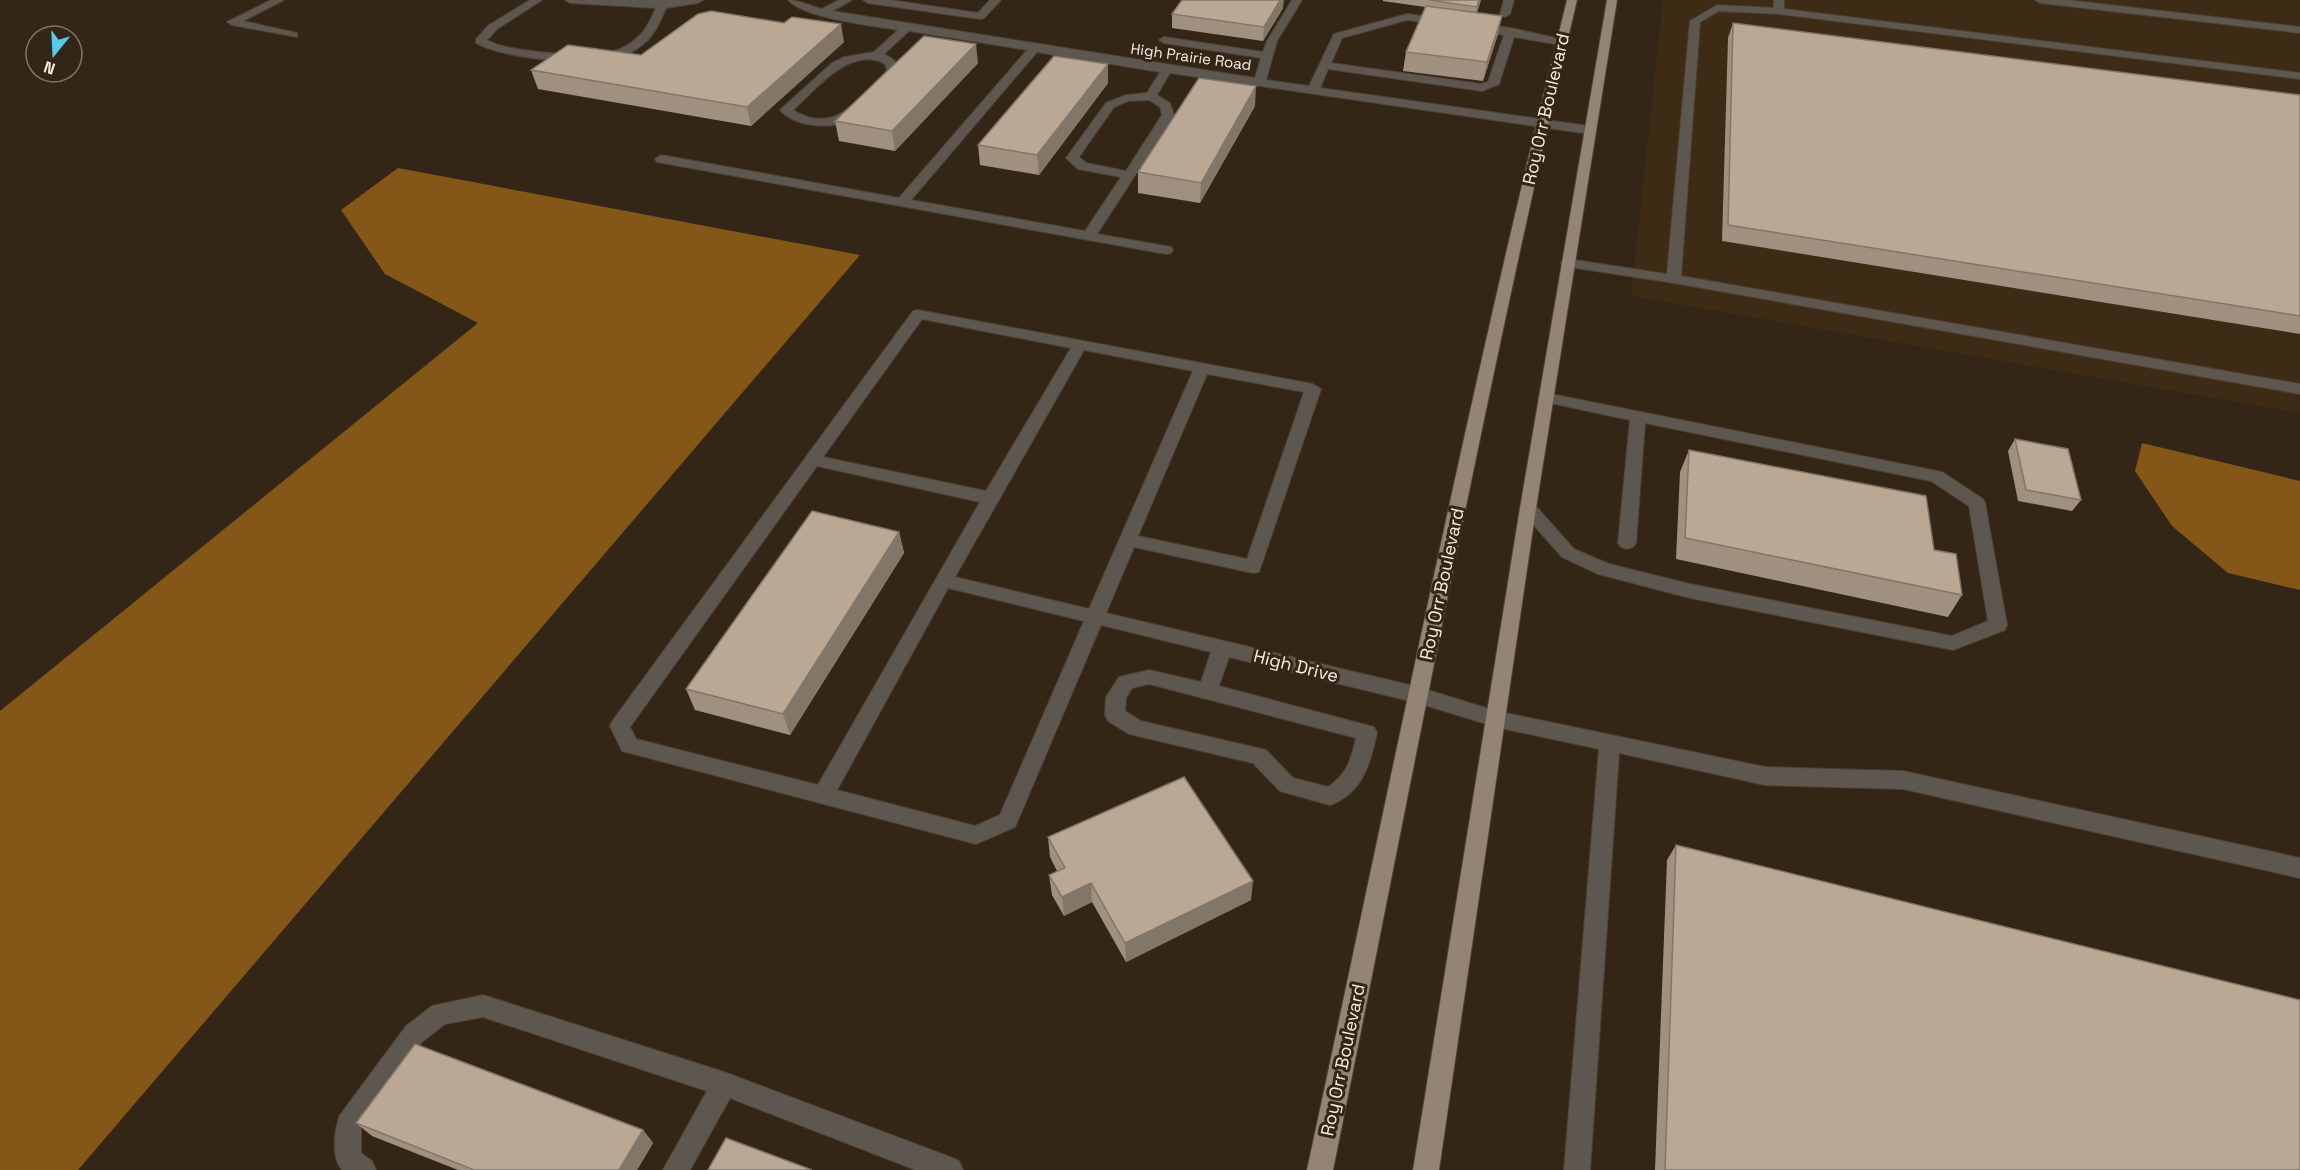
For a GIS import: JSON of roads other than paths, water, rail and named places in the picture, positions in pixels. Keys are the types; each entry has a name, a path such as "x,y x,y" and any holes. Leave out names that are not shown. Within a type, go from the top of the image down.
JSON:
{"main road":[{"name":"Roy Orr Boulevard","path":"1320,1170 1418,695 1542,123 1572,0"},
{"path":"1426,1170 1528,508 1612,0"}],"street":[{"path":"279,0 232,22 293,35"},
{"path":"537,0 493,27 480,41 492,48 512,51 595,56 614,54 636,44 657,25 664,2"},
{"path":"570,0 664,2 698,0"},
{"name":"High Prairie Road","path":"793,0 803,7 823,12 906,28 1259,83 1589,130"},
{"path":"823,12 847,0"},
{"path":"868,0 980,16 996,0"},
{"path":"1259,83 1272,41 1297,0"},
{"path":"1505,14 1509,0"},
{"path":"2040,0 2300,30"},
{"path":"1674,279 1695,21 1717,8 1779,6 2300,76"},
{"path":"1313,90 1338,36 1407,17 1511,31 1561,42"},
{"path":"877,56 890,62 893,72 844,118 827,122 793,116 786,110 836,65 848,59 877,56 906,28"},
{"path":"1324,65 1482,87 1493,84 1511,31"},
{"path":"1164,40 1268,56"},
{"path":"902,202 1035,48"},
{"path":"1151,96 1167,69"},
{"path":"1089,236 1129,175 1168,115 1166,105 1151,96 1126,98 1110,105 1072,158 1082,166 1129,175"},
{"path":"661,159 1166,250"},
{"path":"1568,263 1674,279 2300,389"},
{"path":"1128,540 1253,567 1313,389 918,314 620,726 629,745 976,835 1008,821 1201,369"},
{"path":"823,795 946,581 990,498 1080,345"},
{"path":"1528,508 1568,553 1604,569 1690,591 1953,643 1998,625 1977,503 1936,476 1546,398"},
{"path":"1627,543 1638,415"},
{"path":"813,460 990,498"},
{"name":"High Drive","path":"946,581 1418,695 1496,719 1765,777 1903,780 2300,868"},
{"path":"1208,692 1222,648"},
{"path":"1149,677 1208,692 1368,733 1359,770 1349,785 1330,796 1287,785 1258,756 1136,728 1114,716 1116,697 1126,682 1149,677"},
{"path":"1578,1170 1610,743"},
{"path":"363,1170 348,1159 349,1124 414,1034 440,1014 483,1006 723,1084 950,1170"},
{"path":"676,1170 723,1084"}]}
